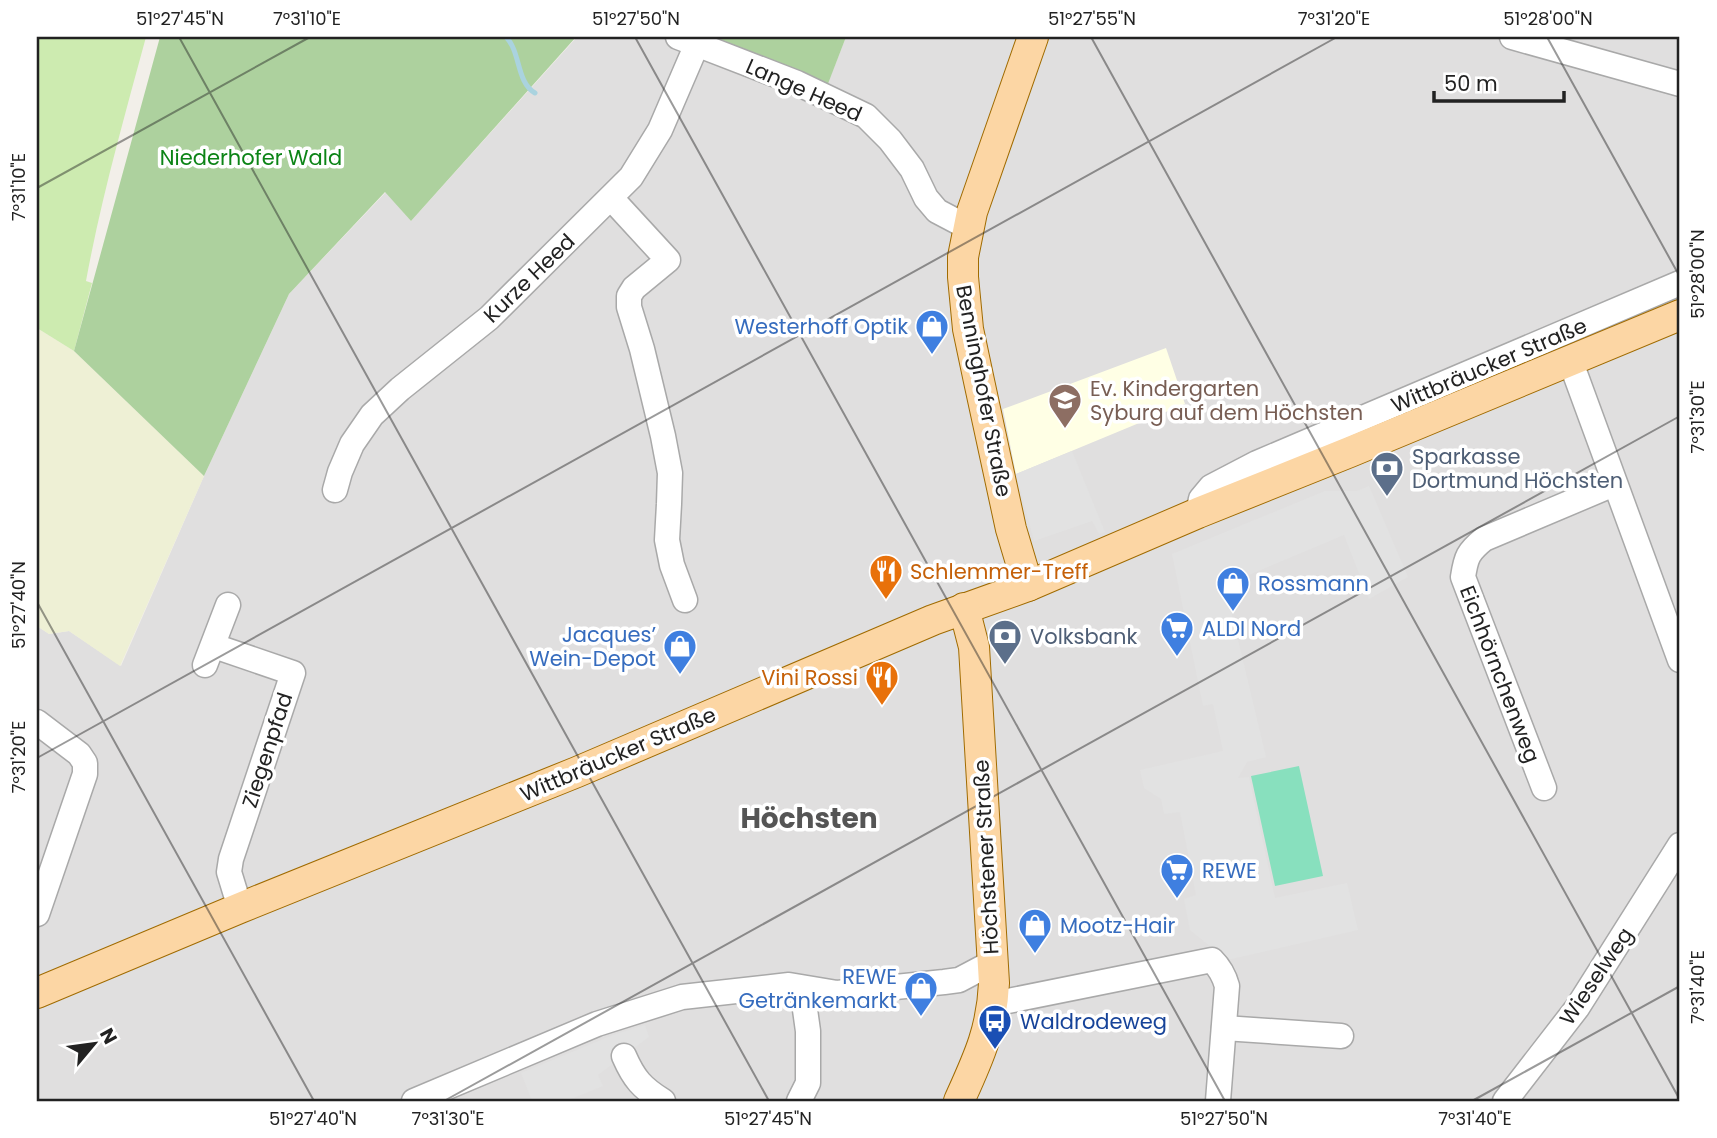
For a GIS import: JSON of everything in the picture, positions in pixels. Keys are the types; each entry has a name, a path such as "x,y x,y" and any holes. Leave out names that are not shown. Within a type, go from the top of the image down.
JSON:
{"main road":[{"name":"Benninghofer Straße","path":"1028,586 1011,529 968,329 963,257 968,225 979,190 1033,37"},
{"name":"Wittbräucker Straße","path":"37,993 576,772 933,620 1028,586 1198,513 1680,315"},
{"name":"Höchstener Straße","path":"958,1101 987,1034 993,1004 993,962 974,647 964,608"}],"street":[{"path":"1512,37 1680,84"},
{"name":"Lange Heed","path":"687,40 797,83 866,116 890,140 912,169 926,198 937,211 968,225"},
{"name":"Kurze Heed","path":"335,490 352,444 372,415 400,389 489,318 631,177 660,130 687,40"},
{"path":"611,198 668,260 634,288 629,296 629,307 663,436 670,473 667,540 672,565 685,600"},
{"name":"Wittbräucker Straße","path":"1198,513 1201,499 1212,487 1257,463 1680,283"},
{"path":"1570,360 1680,660"},
{"name":"Eichhörnchenweg","path":"1544,788 1464,577 1466,558 1484,539 1615,484"},
{"name":"Ziegenpfad","path":"228,605 209,655 293,673 229,867 240,908"},
{"path":"37,722 79,754 85,763 85,774 37,914"},
{"name":"Wieselweg","path":"1505,1101 1577,1007 1680,845"},
{"path":"993,1004 1212,960 1220,968 1227,986 1218,1101"},
{"path":"414,1101 597,1024 682,997 789,985 837,993 952,981 993,962"},
{"path":"799,1101 808,1083 808,1031 802,988"},
{"path":"1224,1028 1341,1036"},
{"path":"624,1056 636,1080 646,1091 663,1101"}],"shaded area":[{"path":"577,37 703,37 826,88 846,37 1680,37 1680,1101 967,1101 971,1036 942,1101 37,1101 37,626 49,634 69,631 121,666 204,476 289,294 386,192 411,221"},
{"path":"37,328 74,351 204,476 120,666 69,631 49,634 37,626"},
{"name":"Ev. Kindergarten Syburg auf dem Höchsten","path":"1166,348 1185,404 1016,474 1003,409"},
{"path":"1072,451 1105,532 1099,534 1092,521 1034,541 1016,474"},
{"path":"1369,486 1408,577 1369,599 1344,535 1225,585 1266,757 1247,762 1238,778 1249,777 1275,898 1347,883 1358,930 1227,960 1190,930 1184,899 1196,895 1180,812 1164,814 1161,799 1144,788 1140,770 1223,751 1213,704 1203,706 1172,554 1325,491 1357,491"},
{"path":"645,1025 649,1037 598,1075 603,1086 566,1101 532,1101 521,1073 613,1035"}],"green space":[{"path":"37,37 146,37 99,220 86,281 92,283 74,351 37,328"},
{"name":"Niederhofer Wald","path":"160,37 576,37 411,221 385,192 289,294 204,476 74,351"},
{"path":"703,37 846,37 826,89"},
{"path":"1299,766 1323,876 1275,886 1251,776"}],"waterway":[{"name":"Lange Heed","path":"506,37 511,43 525,82 535,93"}],"place":[{"name":"Westerhoff Optik","path":"932,356"},
{"name":"Ev. Kindergarten Syburg auf dem Höchsten","path":"1065,430"},
{"name":"Sparkasse Dortmund Höchsten","path":"1387,498"},
{"name":"Schlemmer-Treff","path":"886,601"},
{"name":"Rossmann","path":"1233,613"},
{"name":"ALDI Nord","path":"1177,658"},
{"name":"Volksbank","path":"1005,666"},
{"name":"Jacques’ Wein-Depot","path":"680,676"},
{"name":"Vini Rossi","path":"882,707"},
{"name":"REWE","path":"1177,900"},
{"name":"Mootz-Hair","path":"1035,955"},
{"name":"REWE Getränkemarkt","path":"921,1018"},
{"name":"Waldrodeweg","path":"995,1051"}],"district":[{"name":"Höchsten","path":"809,818"}]}
